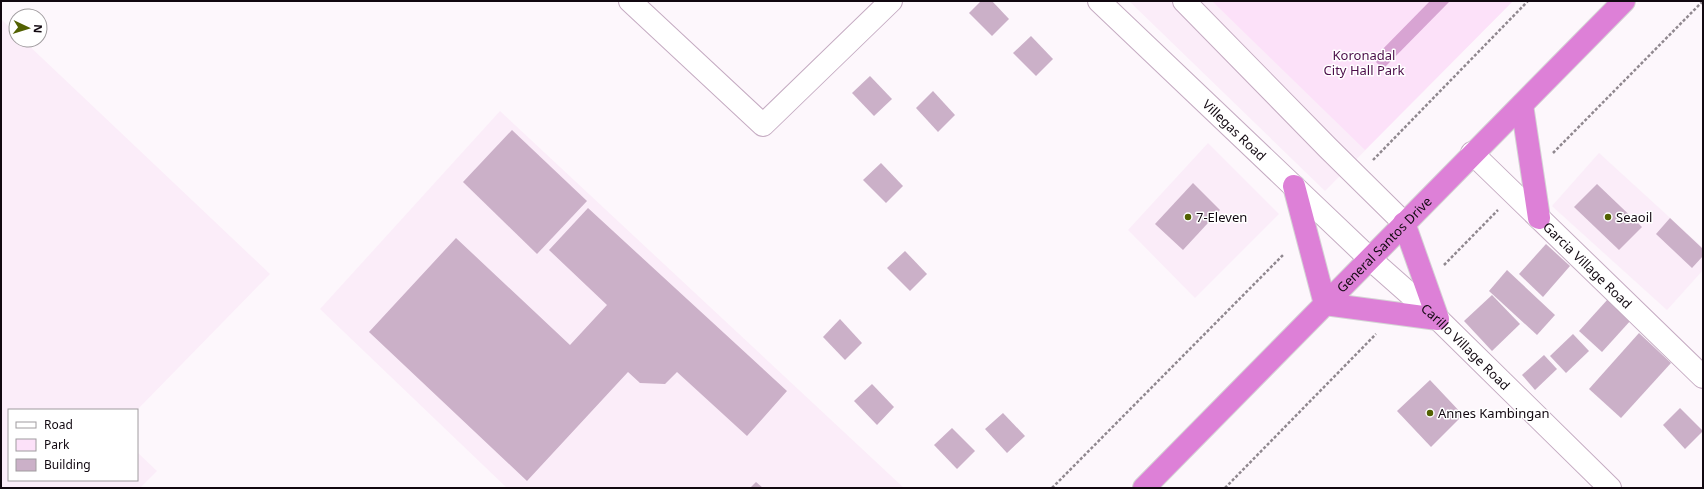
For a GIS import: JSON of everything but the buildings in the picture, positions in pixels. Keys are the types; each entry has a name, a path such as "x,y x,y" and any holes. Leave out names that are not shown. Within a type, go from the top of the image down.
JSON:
{"highway":[{"name":"General Santos Drive","path":"1144,488 1472,153 1522,105 1624,1"},
{"path":"1522,105 1539,218"},
{"path":"1294,186 1325,304 1438,319 1404,223"}],"street":[{"path":"630,1 763,125 891,1"},
{"name":"Villegas Road","path":"1099,1 1370,258"},
{"path":"1184,1 1322,142 1404,223"},
{"name":"Garcia Village Road","path":"1472,153 1703,377"},
{"name":"Carillo Village Road","path":"1370,258 1438,319 1610,488"}],"path":[{"path":"1372,161 1528,1"},
{"path":"1532,175 1703,1"},
{"path":"1441,268 1514,194"},
{"path":"1052,488 1284,254"},
{"path":"1225,488 1378,332"}],"shaded area":[{"name":"Koronadal City Hall Park","path":"1129,1 1513,1 1325,191"},
{"path":"1430,1 1450,1 1383,69 1373,59"},
{"path":"1,19 8,26 8,48 31,48 270,274 138,409 8,409 8,481 138,481 138,453 157,471 140,488 1,488"},
{"path":"500,111 904,488 507,488 320,309"},
{"path":"1208,143 1279,214 1195,298 1128,230"},
{"path":"1599,153 1703,248 1703,270 1667,310 1552,206"}],"green space":[{"name":"Koronadal City Hall Park","path":"1212,1 1513,1 1365,150"}],"place":[{"name":"7-Eleven","path":"1188,217"},
{"name":"Seaoil","path":"1608,217"},
{"name":"Annes Kambingan","path":"1430,413"}]}
